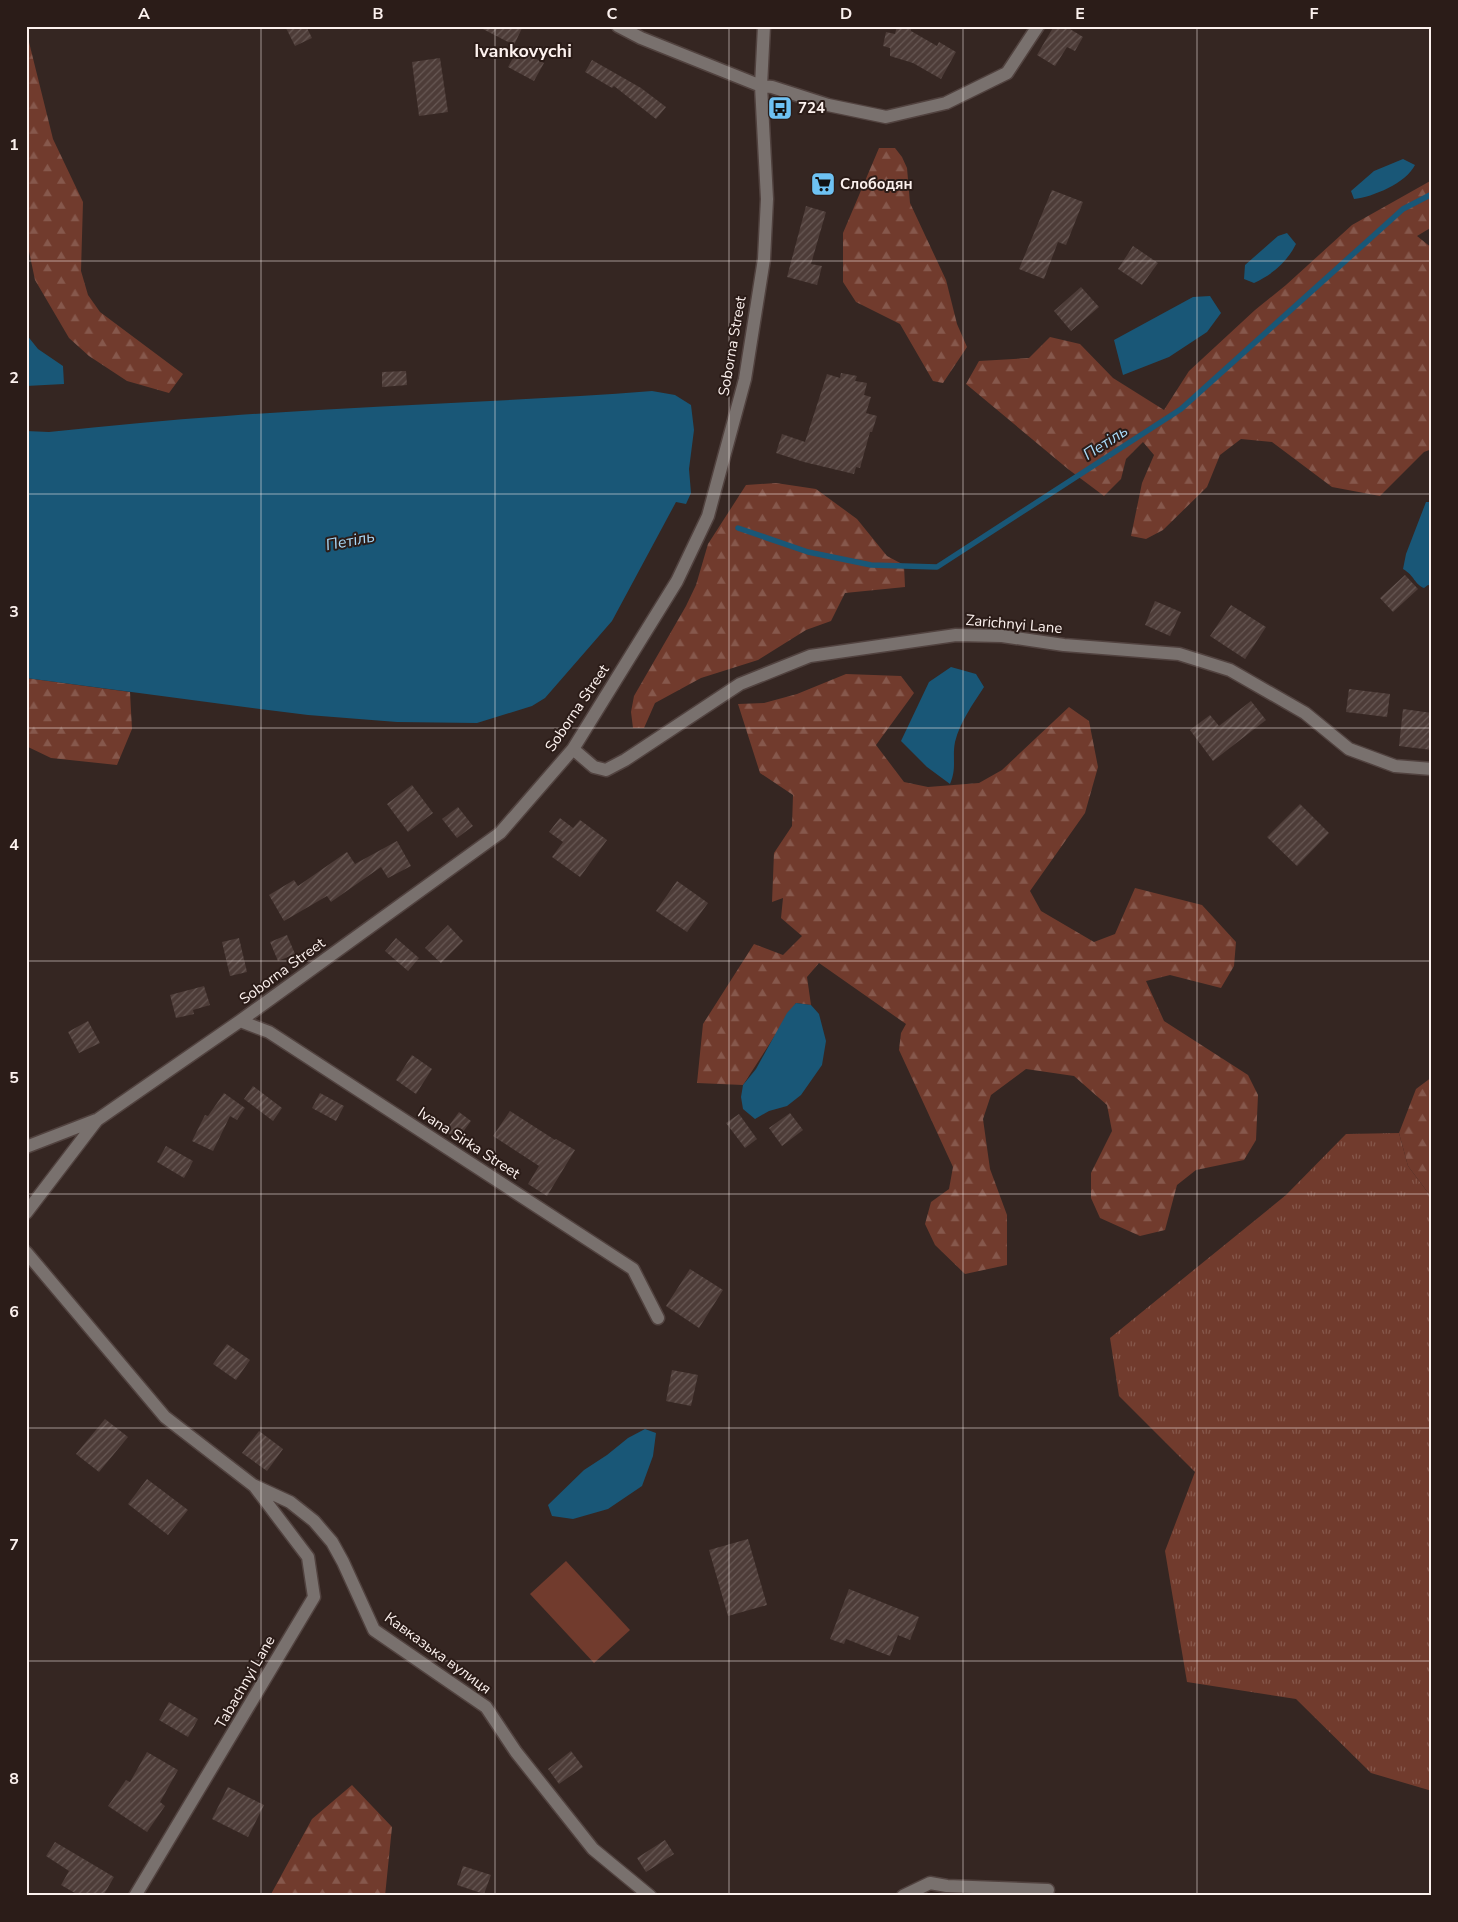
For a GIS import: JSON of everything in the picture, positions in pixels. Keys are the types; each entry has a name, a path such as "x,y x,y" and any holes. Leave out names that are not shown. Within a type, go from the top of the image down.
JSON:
{"street":[{"path":"618,26 642,38 761,86 772,87 828,105 886,116 946,103 1007,73 1038,26"},
{"name":"Soborna Street","path":"26,1214 97,1120 240,1021 500,833 573,749 677,581 708,516 745,379 764,259 766,199 761,86 764,26"},
{"name":"Zarichnyi Lane","path":"573,749 594,767 606,770 625,760 740,684 810,656 956,635 1002,636 1064,645 1179,654 1230,670 1305,713 1349,749 1395,766 1432,769"},
{"name":"Ivana Sirka Street","path":"240,1021 269,1032 633,1269 658,1318"},
{"path":"26,1148 97,1120"},
{"path":"26,1252 165,1417 253,1485"},
{"name":"Tabachnyi Lane","path":"135,1896 314,1597 308,1557 253,1485"},
{"name":"Кавказька вулиця","path":"253,1485 290,1502 314,1521 332,1542 374,1630 486,1707 516,1752 593,1849 650,1896"},
{"path":"903,1896 930,1883 947,1886 1048,1890"}],"green space":[{"path":"26,30 53,139 83,202 81,271 88,295 100,312 183,374 169,393 127,381 89,356 69,338 35,280 26,237"},
{"path":"879,148 895,148 907,168 910,203 946,280 957,324 967,347 943,383 933,381 900,324 856,302 843,282 843,233"},
{"path":"1432,180 1432,227 1417,236 1432,248 1432,449 1424,452 1380,496 1332,487 1272,442 1241,439 1220,455 1207,487 1163,530 1146,539 1131,536 1142,483 1154,455 1143,442 1126,459 1121,479 1104,496 1068,469 966,384 979,361 1029,358 1050,337 1080,344 1113,378 1164,410 1189,371 1352,225"},
{"path":"776,483 816,489 857,519 887,556 904,565 905,587 845,593 831,621 806,630 758,660 701,678 655,703 644,728 633,728 631,712 634,696 686,606 696,585 708,544 746,485"},
{"path":"846,674 901,676 914,693 876,745 904,782 928,787 979,783 1002,770 1069,707 1089,721 1098,767 1085,813 1030,891 1041,911 1094,942 1115,934 1135,888 1202,905 1236,942 1234,966 1221,988 1170,975 1146,981 1164,1021 1248,1075 1258,1095 1256,1140 1244,1160 1196,1170 1177,1185 1165,1230 1140,1236 1100,1218 1091,1198 1091,1173 1112,1131 1107,1105 1074,1076 1026,1069 991,1095 983,1119 990,1169 1007,1215 1007,1265 965,1274 935,1245 925,1224 931,1202 949,1189 953,1167 899,1050 901,1033 906,1024 819,963 807,977 811,1005 796,1003 743,1085 697,1083 703,1024 754,944 783,955 802,936 781,918 783,898 772,902 774,853 792,826 793,795 760,773 738,704 764,703 797,694"},
{"path":"26,678 130,692 132,729 117,765 51,758 26,746"},
{"path":"1432,1077 1432,1198 1408,1166 1399,1133 1416,1089"},
{"path":"1399,1133 1408,1166 1432,1198 1432,1791 1371,1773 1296,1699 1187,1682 1165,1551 1195,1472 1119,1396 1110,1338 1286,1195 1346,1134"},
{"path":"566,1561 630,1630 594,1663 530,1594"},
{"path":"352,1785 392,1827 385,1896 270,1896 312,1819"}],"water":[{"path":"1403,159 1415,165 1404,178 1379,192 1354,199 1351,191 1374,171"},
{"path":"1287,233 1296,244 1284,262 1267,276 1254,283 1244,279 1245,265 1278,236"},
{"path":"1210,296 1221,313 1207,332 1169,357 1123,375 1114,340 1193,297"},
{"path":"26,334 38,349 63,366 64,384 26,386"},
{"path":"652,391 675,395 691,405 694,430 689,469 691,493 686,504 676,502 612,621 545,698 532,706 477,723 397,722 308,715 26,678 26,431 49,432 279,412"},
{"path":"1426,502 1432,502 1432,586 1428,585 1424,588 1403,569 1406,554"},
{"path":"951,667 976,674 984,687 967,713 957,735 950,784 927,767 901,741 929,682"},
{"path":"796,1003 811,1005 819,1014 826,1041 822,1065 801,1095 787,1106 769,1111 755,1119 743,1109 741,1097 743,1085 756,1069 787,1013"},
{"path":"645,1429 656,1433 653,1456 642,1486 608,1509 573,1519 552,1516 548,1505 584,1470 628,1438"}],"building":[{"path":"285,26 306,26 312,38 295,46"},
{"path":"477,26 523,26 514,45"},
{"path":"897,26 911,28 911,31 937,46 939,42 956,52 941,79 913,63 890,56 890,48 883,46 886,32 895,34"},
{"path":"1054,26 1065,26 1083,37 1075,51 1067,47 1055,66 1037,55"},
{"path":"518,49 544,63 534,81 508,67"},
{"path":"440,58 448,112 419,116 412,62"},
{"path":"592,60 641,88 666,107 656,119 614,86 612,88 585,72"},
{"path":"1052,190 1083,202 1066,245 1058,242 1044,279 1019,269"},
{"path":"806,206 826,212 811,264 822,266 817,285 787,277"},
{"path":"1133,246 1158,263 1142,285 1118,269"},
{"path":"1081,287 1099,307 1071,331 1054,311"},
{"path":"406,371 407,385 382,387 382,372"},
{"path":"841,373 857,376 855,381 867,383 864,395 871,397 866,413 877,416 872,432 870,432 860,468 856,467 854,474 776,453 782,434 805,442 827,374 840,378"},
{"path":"1405,575 1418,589 1393,612 1380,598"},
{"path":"1155,601 1181,612 1170,636 1145,625"},
{"path":"1231,605 1266,627 1245,659 1210,636"},
{"path":"1349,689 1390,694 1387,717 1346,712"},
{"path":"1251,701 1266,720 1213,761 1190,730 1210,715 1219,726"},
{"path":"1403,709 1432,713 1432,750 1399,746"},
{"path":"412,785 433,813 408,832 387,804"},
{"path":"1300,804 1329,833 1297,866 1267,837"},
{"path":"458,807 473,826 457,838 442,819"},
{"path":"560,818 573,828 580,820 607,840 580,877 552,857 563,842 549,832"},
{"path":"397,841 411,866 388,878 381,867 331,902 327,896 284,921 269,895 294,880 298,886 347,852 355,864"},
{"path":"677,881 708,903 687,932 656,911"},
{"path":"448,925 463,941 441,963 425,948"},
{"path":"287,935 295,954 278,961 270,942"},
{"path":"239,938 247,972 230,976 222,942"},
{"path":"396,938 419,958 408,971 385,951"},
{"path":"204,986 210,1005 193,1010 194,1014 176,1018 170,995"},
{"path":"88,1021 100,1043 79,1053 68,1032"},
{"path":"412,1055 432,1069 416,1094 396,1080"},
{"path":"253,1086 282,1108 273,1121 244,1099"},
{"path":"224,1093 245,1108 237,1120 230,1116 213,1151 192,1141 205,1115 208,1116"},
{"path":"320,1093 344,1106 336,1121 312,1108"},
{"path":"510,1111 555,1140 575,1150 547,1196 528,1184 539,1166 493,1136"},
{"path":"459,1112 471,1121 457,1140 445,1131"},
{"path":"790,1113 803,1130 782,1146 769,1128"},
{"path":"739,1114 757,1139 745,1148 726,1123"},
{"path":"166,1146 193,1161 184,1178 157,1162"},
{"path":"690,1269 723,1290 699,1328 666,1306"},
{"path":"227,1344 250,1360 236,1380 213,1364"},
{"path":"672,1370 698,1375 691,1406 666,1401"},
{"path":"105,1419 128,1437 99,1472 76,1454"},
{"path":"259,1431 283,1449 267,1471 242,1453"},
{"path":"147,1479 188,1510 168,1535 128,1504"},
{"path":"748,1539 767,1605 728,1616 709,1550"},
{"path":"849,1589 919,1617 910,1640 898,1635 890,1656 846,1639 844,1644 830,1639"},
{"path":"169,1702 198,1719 188,1737 159,1720"},
{"path":"571,1751 583,1767 559,1784 548,1769"},
{"path":"147,1752 178,1770 160,1802 165,1806 147,1832 108,1806 126,1780 130,1782"},
{"path":"228,1787 264,1805 248,1837 212,1819"},
{"path":"665,1840 674,1854 646,1872 637,1858"},
{"path":"55,1842 114,1877 103,1896 80,1896 61,1885 69,1871 46,1856"},
{"path":"463,1866 491,1875 484,1894 457,1885"}],"waterway":[{"name":"Петіль","path":"738,528 808,552 871,565 937,567 1181,409 1403,209 1432,194"}],"place":[{"name":"724","path":"780,108"},
{"name":"Слободян","path":"823,184"}],"district":[{"name":"Ivankovychi","path":"523,51"}]}
